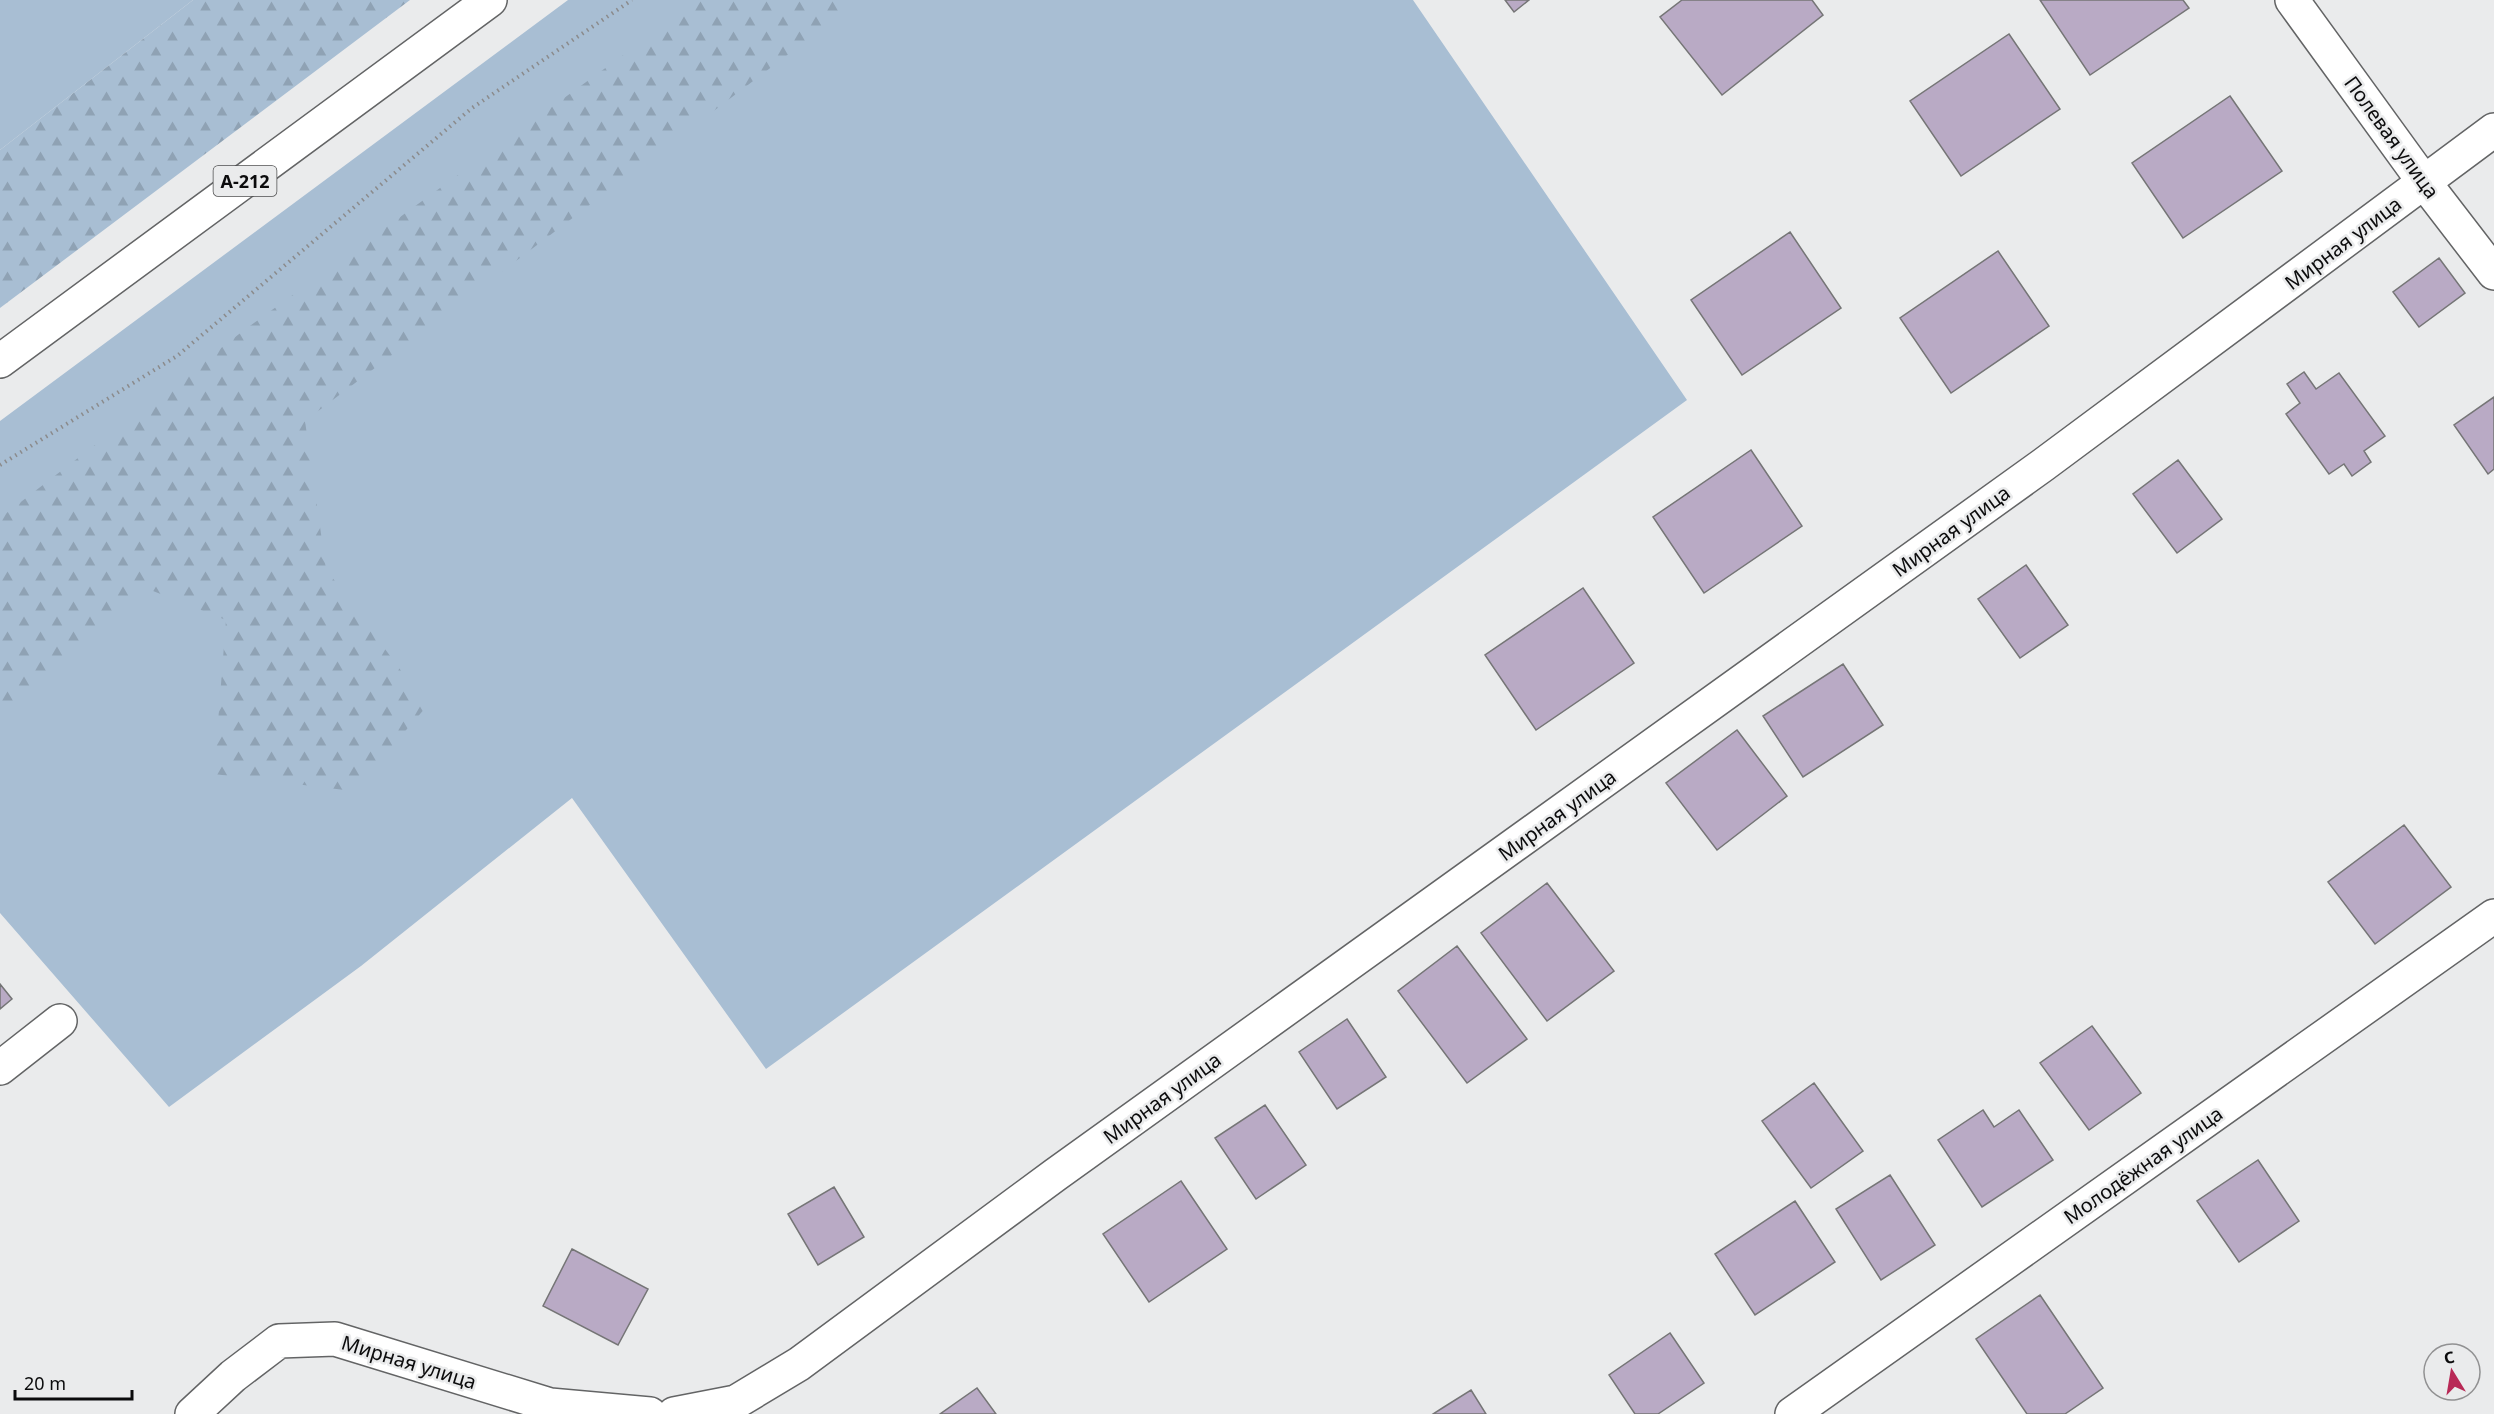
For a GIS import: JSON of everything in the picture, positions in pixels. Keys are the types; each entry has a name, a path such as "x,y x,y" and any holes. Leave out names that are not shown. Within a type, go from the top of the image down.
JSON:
{"main road":[{"name":"А-212","path":"0,361 490,0"},
{"name":"Полевая улица","path":"2292,0 2424,182 2494,273"},
{"name":"Мирная улица","path":"674,1414 736,1402 799,1364 1065,1168 2043,465 2494,130"},
{"name":"Молодёжная улица","path":"1792,1414 2494,916"},
{"path":"0,1068 60,1021"},
{"name":"Мирная улица","path":"192,1414 233,1376 279,1341 335,1339 550,1406 650,1414"}],"path":[{"path":"0,465 177,356 472,108 632,0"}],"green space":[{"path":"0,0 193,0 0,150"},
{"path":"193,0 410,0 0,308 0,150"},
{"path":"568,0 1413,0 1687,400 766,1069 572,798 361,966 169,1107 0,913 0,421"},
{"path":"699,0 860,0 305,421 326,569 427,706 353,791 214,774 226,620 148,589 0,716 0,518 243,331"}],"building":[{"path":"1505,0 1529,0 1514,12"},
{"path":"1682,0 1812,0 1823,15 1722,95 1660,17"},
{"path":"2040,0 2183,0 2189,8 2090,75"},
{"path":"2009,34 2060,109 1961,176 1910,101"},
{"path":"2230,96 2282,171 2183,238 2132,163"},
{"path":"1790,232 1841,308 1742,375 1691,300"},
{"path":"1998,251 2049,326 1951,393 1900,318"},
{"path":"2439,258 2465,293 2419,327 2393,292"},
{"path":"2304,372 2316,389 2339,373 2385,436 2364,451 2371,462 2352,476 2344,464 2329,474 2286,414 2300,403 2287,384"},
{"path":"2494,397 2494,469 2488,474 2454,425"},
{"path":"1751,450 1802,526 1704,593 1653,517"},
{"path":"2178,460 2222,519 2177,553 2133,494"},
{"path":"2026,565 2068,625 2020,658 1978,599"},
{"path":"1583,588 1634,663 1536,730 1485,655"},
{"path":"1843,664 1883,725 1803,777 1763,716"},
{"path":"1737,730 1787,796 1717,850 1666,783"},
{"path":"2404,825 2451,887 2375,944 2328,882"},
{"path":"1547,883 1614,971 1547,1021 1481,933"},
{"path":"1457,946 1527,1039 1467,1083 1398,991"},
{"path":"0,984 12,999 0,1009"},
{"path":"1347,1019 1386,1077 1337,1109 1299,1052"},
{"path":"2092,1026 2141,1093 2089,1130 2040,1063"},
{"path":"1814,1083 1863,1151 1811,1188 1762,1121"},
{"path":"1265,1105 1306,1165 1256,1199 1215,1138"},
{"path":"1983,1110 1994,1127 2019,1110 2053,1160 1982,1207 1938,1140"},
{"path":"2258,1160 2299,1221 2239,1262 2197,1201"},
{"path":"1890,1175 1935,1245 1881,1280 1836,1209"},
{"path":"1181,1181 1227,1249 1149,1302 1103,1234"},
{"path":"834,1187 864,1237 818,1265 788,1214"},
{"path":"1795,1201 1835,1262 1755,1315 1715,1254"},
{"path":"572,1249 648,1289 618,1345 543,1306"},
{"path":"2040,1295 2103,1388 2065,1414 2027,1414 1976,1339"},
{"path":"1670,1333 1704,1383 1658,1414 1635,1414 1609,1375"},
{"path":"977,1388 996,1414 940,1414"},
{"path":"1471,1390 1486,1414 1433,1414 1444,1407"}]}
